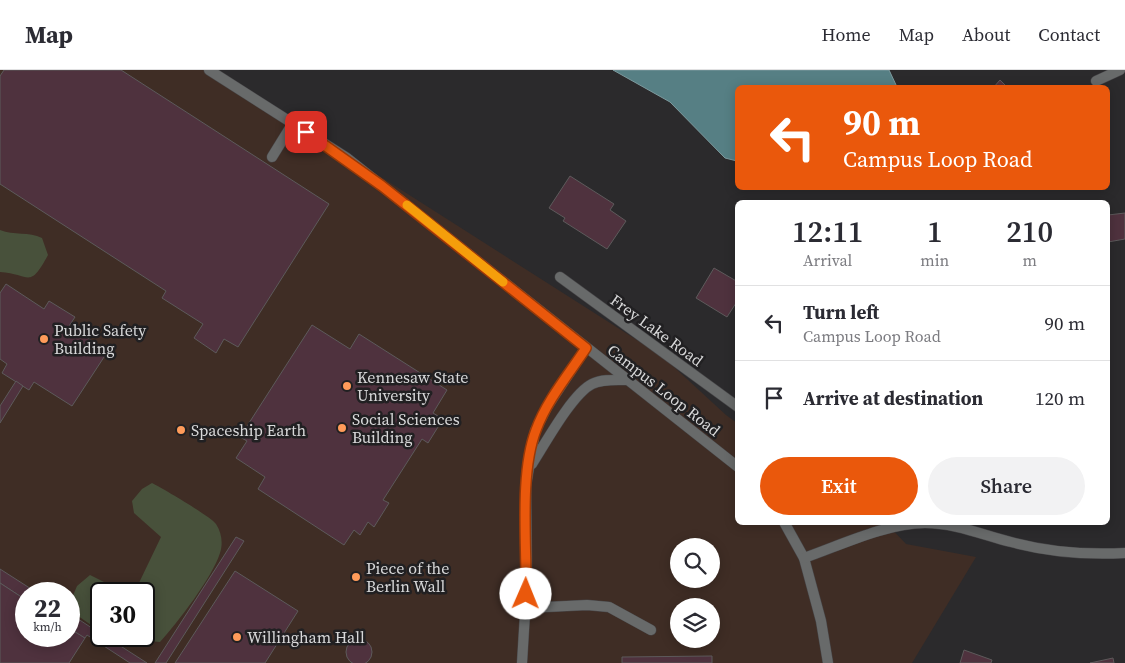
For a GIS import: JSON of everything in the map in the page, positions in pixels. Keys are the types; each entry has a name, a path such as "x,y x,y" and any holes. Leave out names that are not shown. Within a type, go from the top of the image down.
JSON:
{"street":[{"name":"Campus Loop Road","path":"209,70 354,164 735,465"},
{"path":"1096,81 1120,70"},
{"path":"272,157 293,123"},
{"name":"Frey Lake Road","path":"560,277 735,405"},
{"path":"522,663 526,608 526,486 535,431 547,407 586,348"},
{"path":"528,469 579,394 592,384 609,380 626,380"},
{"path":"786,525 804,558 821,621 828,663"},
{"path":"804,558 892,525"},
{"path":"946,525 1041,549 1100,554 1125,553"},
{"path":"526,608 587,605 610,607 651,630"}],"shaded area":[{"name":"Kennesaw State University","path":"0,70 213,70 662,356 735,422 735,525 888,525 906,544 976,557 912,663 0,663"}],"green space":[{"path":"0,230 42,238 48,255 37,273 33,276 24,277 0,272"},
{"path":"152,483 186,502 216,524 222,542 220,553 210,575 185,612 160,642 155,642 155,582 139,582 161,537 134,513 132,501 142,489"},
{"path":"90,575 104,582 90,582 90,624 80,617 80,583"}],"water":[{"path":"613,70 889,70 896,85 735,85 735,160 725,158 670,102"}],"building":[{"path":"4,70 121,70 329,204 238,347 224,339 216,353 194,338 203,324 162,298 166,291 0,184 0,76"},
{"path":"1000,80 1005,85 996,85"},
{"path":"570,176 614,204 610,210 626,221 607,249 563,221 565,218 549,208"},
{"path":"1125,213 1125,239 1110,242 1110,215"},
{"path":"714,268 735,280 735,305 727,317 696,298"},
{"name":"Public Safety Building","path":"6,284 44,309 49,301 75,317 69,326 108,351 72,406 34,382 29,390 2,373 7,364 0,359 0,293"},
{"name":"Social Sciences Building","path":"312,325 350,349 359,334 447,390 433,413 443,419 428,443 422,439 383,500 389,503 374,527 368,522 360,535 354,530 344,545 258,489 265,477 236,458 247,441 240,437"},
{"path":"16,381 23,386 0,423 0,406"},
{"path":"236,537 244,541 166,663 155,663"},
{"path":"0,569 20,582 15,582 15,593 0,583"},
{"name":"Willingham Hall","path":"235,571 298,611 265,663 175,663"},
{"path":"0,583 15,593 15,647 79,647 69,663 0,663"},
{"path":"80,620 90,627 90,637 87,635 85,638 80,635"},
{"path":"80,635 85,638 80,646"},
{"path":"354,640 364,640 371,647 371,657 364,664 354,664 347,657 347,647"},
{"path":"105,647 122,647 147,663 130,663"},
{"path":"964,650 992,660 991,663 960,663"},
{"path":"712,656 712,663 622,663 622,657"},
{"path":"1113,658 1114,663 1090,663"}],"slow traffic":[{"path":"407,205 503,282"}],"place":[{"name":"Public Safety Building","path":"44,339"},
{"name":"Kennesaw State University","path":"347,386"},
{"name":"Social Sciences Building","path":"342,428"},
{"name":"Spaceship Earth","path":"181,430"},
{"name":"Piece of the Berlin Wall","path":"356,577"},
{"name":"Willingham Hall","path":"237,637"}],"route":[{"path":"306,132 347,158 586,348 547,407 535,431 526,486 526,594"}]}
